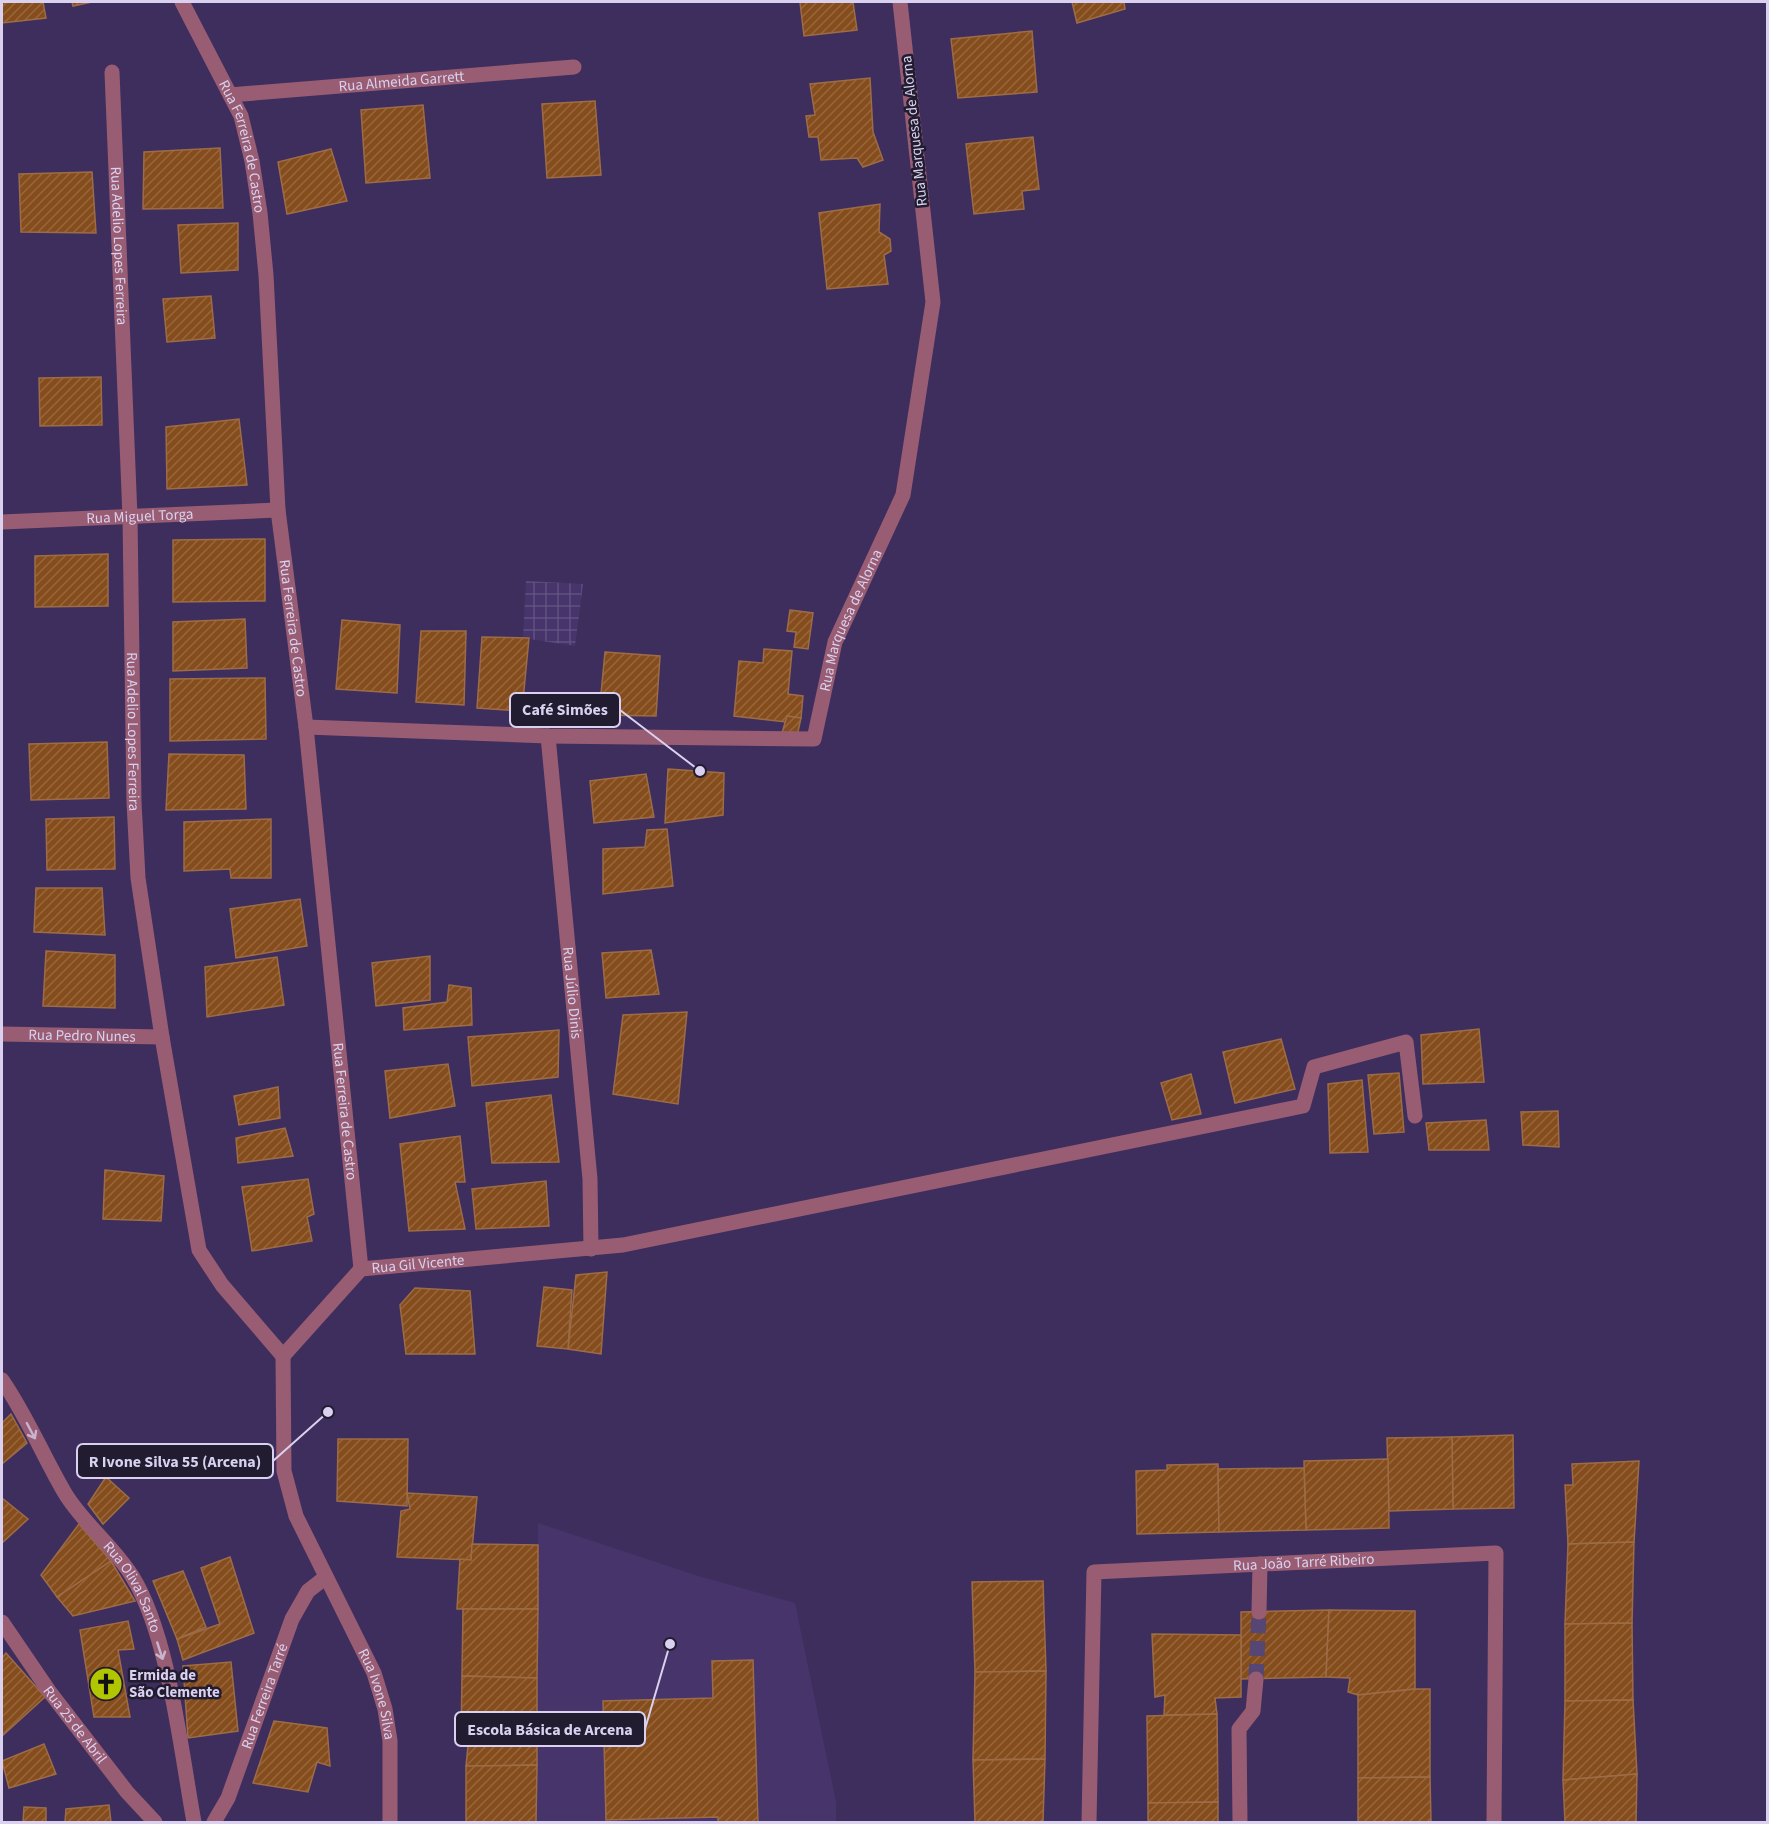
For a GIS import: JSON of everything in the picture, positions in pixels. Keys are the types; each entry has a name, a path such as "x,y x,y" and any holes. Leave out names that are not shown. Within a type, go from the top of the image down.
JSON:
{"street":[{"name":"Rua Ferreira de Castro","path":"182,2 241,116 252,161 260,213 266,274 278,510 306,727 362,1269"},
{"name":"Rua Marquesa de Alorna","path":"306,727 548,736 814,739 835,642 903,495 933,302 900,2"},
{"name":"Rua Almeida Garrett","path":"230,95 574,67"},
{"name":"Rua Adelio Lopes Ferreira","path":"112,72 130,517 137,858 162,1037 200,1250 222,1285 283,1356"},
{"name":"Rua Miguel Torga","path":"2,522 278,510"},
{"name":"Rua Júlio Dinis","path":"548,736 590,1179 591,1249"},
{"name":"Rua Pedro Nunes","path":"2,1034 162,1037"},
{"name":"Rua Gil Vicente","path":"283,1356 362,1269 623,1245 1303,1106 1314,1067 1406,1042 1415,1116"},
{"path":"283,1356 284,1471 296,1516 326,1577"},
{"name":"Rua Olival Santo","path":"2,1380 74,1507 117,1555 133,1578 145,1604 164,1660 194,1822"},
{"name":"Rua João Tarré Ribeiro","path":"1089,1822 1094,1572 1496,1553 1494,1822"},
{"path":"1259,1612 1260,1564"},
{"name":"Rua Ferreira Tarré","path":"214,1822 228,1798 292,1619 308,1591 326,1577"},
{"name":"Rua Ivone Silva","path":"326,1577 374,1673 385,1709 390,1741 390,1822"},
{"name":"Rua 25 de Abril","path":"2,1622 49,1691 127,1792 155,1822"},
{"path":"1240,1822 1239,1729 1253,1711 1256,1679"}],"shaded area":[{"path":"526,581 583,584 575,646 523,638"},
{"path":"538,1523 698,1576 795,1603 836,1802 836,1822 536,1822"}],"building":[{"path":"2,2 43,2 46,18 2,23"},
{"path":"72,2 92,2 73,6"},
{"path":"800,2 853,2 857,30 804,36"},
{"path":"1072,2 1124,2 1125,9 1077,23"},
{"path":"1032,31 1037,92 958,98 951,39"},
{"path":"870,78 873,132 883,160 863,167 857,158 821,160 818,137 809,137 806,116 815,115 810,84"},
{"path":"595,101 601,175 547,178 542,104"},
{"path":"423,105 430,178 366,183 361,110"},
{"path":"1033,137 1039,189 1022,191 1024,209 974,214 966,144"},
{"path":"220,148 223,208 143,209 144,152"},
{"path":"331,149 347,201 287,214 278,162"},
{"path":"92,172 96,233 21,232 19,174"},
{"path":"880,204 879,232 890,239 891,251 884,255 888,284 827,289 819,213"},
{"path":"238,223 238,270 181,273 178,225"},
{"path":"211,296 215,338 167,342 163,299"},
{"path":"101,377 102,425 40,426 39,378"},
{"path":"239,419 247,485 167,489 166,427"},
{"path":"265,539 265,601 173,602 173,540"},
{"path":"108,554 108,606 35,607 35,556"},
{"path":"790,610 813,613 808,649 794,647 796,632 787,631"},
{"path":"245,619 247,668 173,671 173,622"},
{"path":"342,620 400,625 397,693 336,689"},
{"path":"421,631 466,631 464,705 416,702"},
{"path":"482,637 529,638 522,711 477,708"},
{"path":"764,649 792,651 788,694 803,696 801,718 787,716 786,722 734,716 739,661 763,663"},
{"path":"605,652 660,656 656,716 599,715"},
{"path":"265,678 266,739 170,741 170,679"},
{"path":"787,716 801,718 797,736 782,733"},
{"path":"107,742 109,798 31,800 29,744"},
{"path":"169,754 244,755 246,809 166,810"},
{"path":"668,769 724,773 723,815 665,823"},
{"path":"646,774 654,817 594,823 590,781"},
{"path":"114,817 115,869 47,870 46,819"},
{"path":"271,819 271,878 231,878 230,869 184,871 184,822"},
{"path":"667,829 673,886 603,894 603,849 645,847 647,830"},
{"path":"36,888 102,888 105,935 34,932"},
{"path":"300,899 307,946 236,958 230,909"},
{"path":"651,950 659,994 606,998 602,953"},
{"path":"46,951 115,955 115,1008 43,1006"},
{"path":"430,956 430,1000 376,1006 372,963"},
{"path":"277,957 284,1005 207,1017 205,967"},
{"path":"449,985 471,988 472,1025 404,1030 403,1008 447,1002"},
{"path":"687,1012 678,1104 613,1094 623,1015"},
{"path":"1479,1029 1484,1082 1423,1084 1421,1035"},
{"path":"559,1030 558,1077 472,1086 468,1037"},
{"path":"1281,1039 1295,1089 1235,1103 1223,1052"},
{"path":"448,1064 455,1106 390,1118 385,1071"},
{"path":"1399,1073 1404,1132 1374,1134 1368,1075"},
{"path":"1191,1074 1201,1114 1172,1120 1161,1083"},
{"path":"1362,1080 1368,1152 1330,1153 1328,1084"},
{"path":"278,1087 280,1118 239,1125 234,1096"},
{"path":"551,1095 559,1162 492,1163 486,1103"},
{"path":"1558,1111 1559,1147 1523,1145 1521,1112"},
{"path":"1486,1120 1489,1150 1429,1150 1426,1123"},
{"path":"285,1128 293,1156 238,1163 236,1138"},
{"path":"460,1136 465,1182 455,1182 465,1229 409,1231 400,1144"},
{"path":"105,1170 164,1176 161,1221 103,1219"},
{"path":"308,1179 314,1214 307,1217 312,1241 252,1251 242,1187"},
{"path":"546,1181 549,1226 476,1229 472,1189"},
{"path":"607,1272 601,1354 568,1349 576,1275"},
{"path":"544,1287 572,1290 568,1349 537,1346"},
{"path":"415,1288 470,1291 475,1354 406,1354 400,1305"},
{"path":"11,1414 27,1443 2,1464 2,1423"},
{"path":"1513,1435 1514,1508 1453,1509 1452,1437"},
{"path":"1452,1437 1453,1509 1389,1511 1387,1438"},
{"path":"338,1439 408,1439 407,1506 337,1501"},
{"path":"1388,1459 1389,1528 1306,1530 1304,1461"},
{"path":"1639,1461 1634,1542 1568,1544 1565,1485 1573,1485 1572,1464"},
{"path":"1218,1464 1219,1532 1137,1534 1136,1471 1167,1470 1167,1465"},
{"path":"1304,1468 1306,1530 1219,1532 1218,1469"},
{"path":"106,1477 129,1498 103,1524 88,1504"},
{"path":"407,1493 477,1497 471,1560 397,1557 401,1511 410,1509"},
{"path":"2,1498 28,1519 2,1543"},
{"path":"79,1524 111,1561 57,1597 41,1575"},
{"path":"1634,1542 1632,1623 1565,1624 1568,1544"},
{"path":"472,1544 538,1545 538,1609 457,1609 460,1559 471,1560"},
{"path":"230,1557 254,1633 183,1660 177,1639 220,1624 201,1568"},
{"path":"111,1561 135,1601 73,1616 57,1597"},
{"path":"183,1571 206,1627 177,1639 153,1581"},
{"path":"1043,1581 1046,1671 975,1672 972,1582"},
{"path":"463,1609 538,1609 537,1678 462,1676"},
{"path":"1329,1610 1326,1677 1241,1679 1241,1612"},
{"path":"1329,1610 1415,1611 1415,1689 1358,1695 1348,1692 1350,1678 1326,1677"},
{"name":"Ermida de São Clemente","path":"128,1621 134,1649 118,1650 130,1717 94,1717 80,1630"},
{"path":"1632,1623 1633,1700 1565,1701 1565,1624"},
{"path":"1152,1634 1241,1635 1241,1697 1215,1698 1217,1714 1164,1715 1165,1695 1155,1697"},
{"path":"6,1653 45,1697 2,1736 2,1658"},
{"path":"753,1660 758,1822 718,1822 718,1817 606,1820 603,1701 713,1698 712,1661"},
{"path":"231,1662 238,1731 188,1738 183,1666"},
{"path":"1046,1671 1045,1759 973,1760 975,1672"},
{"path":"462,1676 537,1678 537,1765 466,1766 468,1746 461,1742"},
{"path":"1430,1689 1430,1777 1358,1778 1358,1695"},
{"path":"1633,1700 1637,1774 1563,1780 1565,1701"},
{"path":"1217,1714 1218,1802 1148,1803 1147,1716"},
{"path":"274,1721 327,1728 330,1766 317,1762 308,1792 253,1783"},
{"path":"44,1744 56,1774 9,1788 2,1761"},
{"path":"1045,1759 1043,1822 975,1822 973,1760"},
{"path":"537,1765 536,1822 466,1822 466,1766"},
{"path":"1637,1774 1636,1822 1565,1822 1563,1780"},
{"path":"1430,1777 1431,1822 1358,1822 1358,1778"},
{"path":"1218,1802 1218,1822 1148,1822 1148,1803"},
{"path":"109,1805 111,1822 65,1822 66,1809"},
{"path":"24,1807 46,1808 46,1822 23,1822"}],"tunnel":[{"path":"1256,1679 1259,1612"}],"place":[{"name":"Café Simões","path":"700,771"},
{"name":"R Ivone Silva 55 (Arcena)","path":"328,1412"},
{"name":"Escola Básica de Arcena","path":"670,1644"},
{"name":"Ermida de São Clemente","path":"106,1684"}]}
